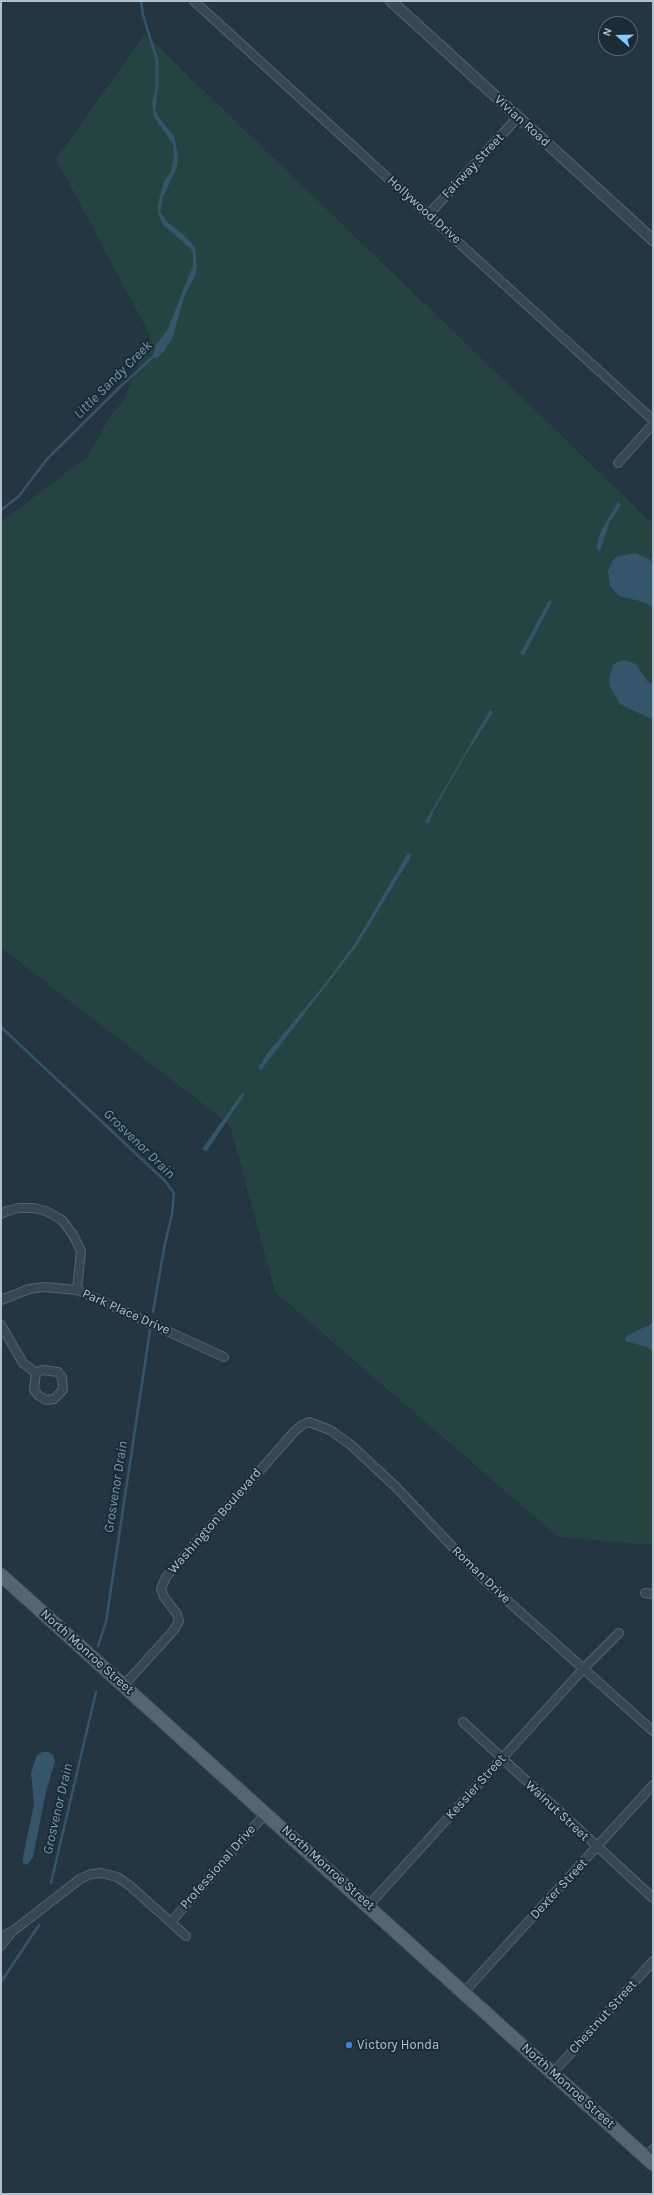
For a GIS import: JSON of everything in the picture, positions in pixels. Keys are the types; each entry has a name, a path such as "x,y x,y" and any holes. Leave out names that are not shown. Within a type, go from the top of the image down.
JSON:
{"main road":[{"name":"North Monroe Street","path":"1,1575 369,1905 553,2073 651,2157"}],"street":[{"name":"Hollywood Drive","path":"194,1 653,420"},
{"name":"Vivian Road","path":"391,1 653,240"},
{"name":"Fairway Street","path":"429,214 518,117"},
{"path":"618,463 653,424"},
{"path":"1,1214 6,1211 20,1208 33,1208 46,1210 62,1220 73,1234 81,1251 77,1290"},
{"name":"Park Place Drive","path":"1,1300 30,1289 46,1287 77,1290 224,1357"},
{"path":"1,1325 23,1363 36,1373"},
{"name":"Roman Drive","path":"309,1422 330,1430 351,1445 397,1488 481,1577 653,1731"},
{"name":"Washington Boulevard","path":"124,1685 174,1630 179,1621 177,1614 164,1597 161,1589 166,1577 294,1432 302,1425 309,1422"},
{"name":"Kessler Street","path":"369,1905 584,1668 619,1633"},
{"name":"Walnut Street","path":"463,1722 501,1759 653,1898"},
{"name":"Dexter Street","path":"464,1992 598,1848 653,1786"},
{"name":"Professional Drive","path":"171,1922 266,1813"},
{"path":"1,1937 13,1931 80,1879 101,1873 116,1877 129,1885 186,1936"},
{"path":"1,1946 13,1931"},
{"name":"Chestnut Street","path":"553,2073 653,1961"}],"green space":[{"path":"145,34 653,524 653,1545 558,1537 275,1292 230,1125 1,948 1,522 89,455 109,418 124,399 150,335 56,159"}],"water":[{"path":"154,95 157,99 155,109 159,118 174,136 178,155 177,167 163,197 160,212 168,223 183,234 195,247 197,266 196,274 184,297 173,337 164,351 156,359 153,355 156,344 167,331 193,265 193,255 191,249 163,225 158,213 158,204 164,181 171,172 174,156 173,144 154,117 152,102"},
{"path":"618,502 621,505 610,521 600,551 596,548 601,531"},
{"path":"635,553 649,559 653,564 653,608 644,602 619,596 610,586 608,571 613,560 619,556"},
{"path":"549,600 552,602 524,655 520,654"},
{"path":"626,660 636,664 648,682 653,685 653,720 620,704 610,687 609,679 613,665 619,661"},
{"path":"490,710 493,712 465,756 433,812 429,823 425,822"},
{"path":"408,853 412,855 358,944 261,1070 258,1068 269,1051 321,989 354,945"},
{"path":"242,1093 245,1094 206,1152 202,1149"},
{"path":"653,1323 653,1352 647,1347 625,1341 626,1336"},
{"path":"42,1752 49,1752 53,1755 55,1761 46,1792 33,1857 27,1865 23,1863 23,1857 34,1804 31,1773 37,1755"}],"waterway":[{"name":"Little Sandy Creek","path":"141,1 143,15 157,60 157,89 154,100"},
{"name":"Little Sandy Creek","path":"1,510 19,496 47,459 123,384 155,355"},
{"name":"Grosvenor Drain","path":"1,1027 165,1181 174,1193 172,1214 164,1248 153,1312"},
{"name":"Grosvenor Drain","path":"98,1646 106,1622 150,1330"},
{"name":"Grosvenor Drain","path":"51,1883 96,1692"},
{"name":"Grosvenor Drain","path":"1,1982 39,1925"}],"place":[{"name":"Victory Honda","path":"349,2045"}]}
